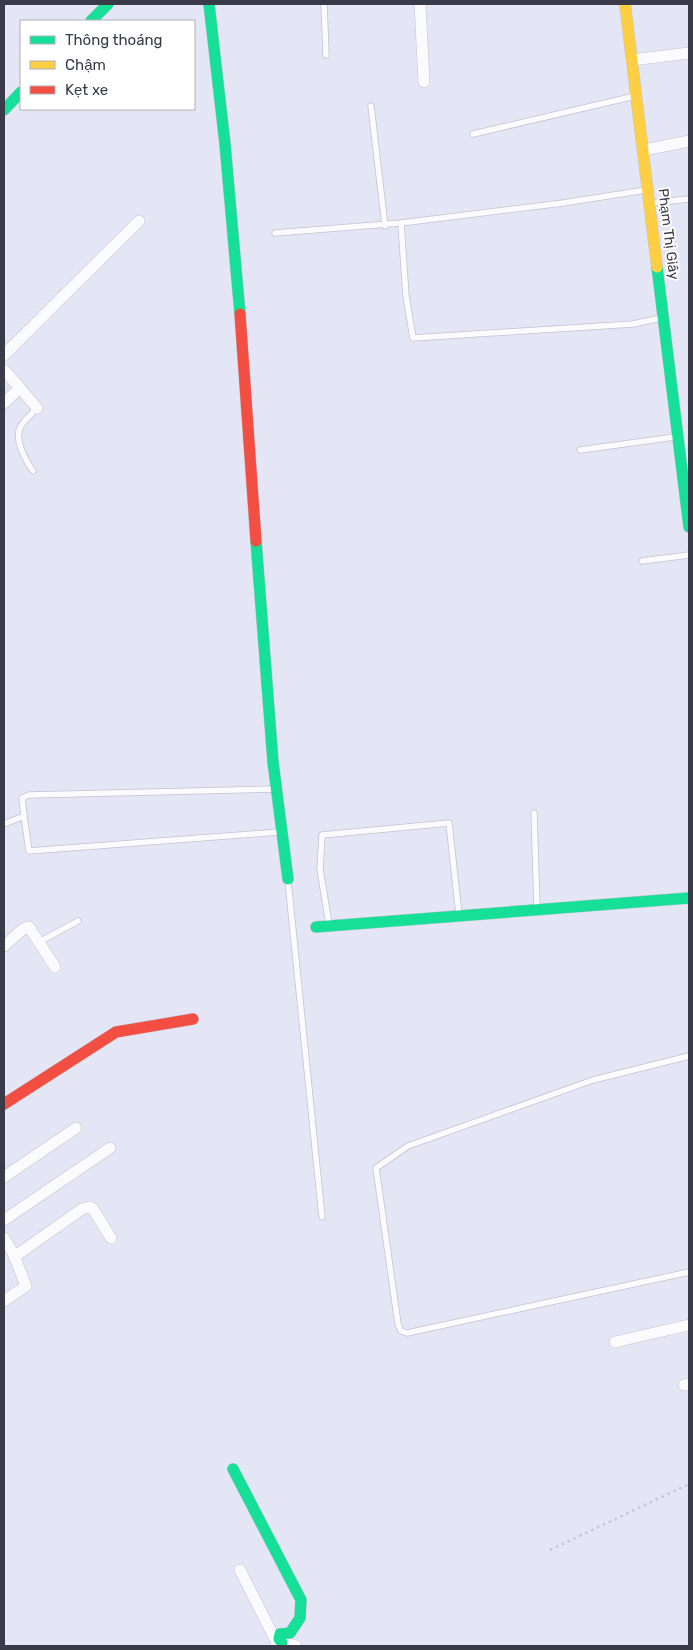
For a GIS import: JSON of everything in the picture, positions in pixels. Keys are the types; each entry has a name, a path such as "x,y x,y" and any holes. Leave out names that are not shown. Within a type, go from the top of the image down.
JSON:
{"street":[{"path":"92,20 107,4"},
{"path":"208,4 224,117 269,717 280,832 288,878"},
{"path":"420,4 424,82"},
{"name":"Phạm Thị Giây","path":"625,4 665,317 683,437 689,528"},
{"path":"632,60 689,54"},
{"path":"4,110 20,93"},
{"path":"644,150 689,141"},
{"path":"4,355 139,221"},
{"path":"4,370 37,408"},
{"path":"4,403 20,388"},
{"path":"316,927 689,898"},
{"path":"4,946 23,929 29,927 55,967"},
{"path":"4,1104 116,1032 193,1019"},
{"path":"4,1177 76,1128"},
{"path":"4,1220 110,1148"},
{"path":"10,1256 82,1209 89,1207 93,1209 111,1238"},
{"path":"4,1238 10,1256 26,1286 4,1300"},
{"path":"615,1342 689,1325"},
{"path":"233,1470 301,1600 302,1607 298,1623 290,1633 280,1634 279,1645"},
{"path":"240,1570 279,1645"},
{"path":"279,1645 296,1646"}],"lane":[{"path":"324,4 326,55"},
{"path":"473,134 637,95"},
{"path":"371,106 385,226"},
{"path":"276,234 385,226 563,203 648,189"},
{"path":"650,203 689,199"},
{"path":"401,224 406,296 413,338 633,324 665,317"},
{"path":"33,471 26,461 19,434 22,425 37,408"},
{"path":"580,450 683,437"},
{"path":"642,561 689,555"},
{"path":"277,789 29,795 22,798 29,850 280,832"},
{"path":"534,812 537,910"},
{"path":"4,824 24,816"},
{"path":"330,926 320,869 322,835 449,823 459,916"},
{"path":"288,878 322,1217"},
{"path":"39,942 78,921"},
{"path":"689,1056 593,1080 408,1146 376,1168 398,1324 401,1332 417,1331 689,1272"}],"path":[{"path":"550,1550 689,1484"}],"traffic: fast":[{"path":"92,20 108,4"},
{"path":"209,4 225,144 240,314"},
{"path":"4,110 20,93"},
{"path":"657,267 689,527"},
{"path":"256,541 273,762 288,879"},
{"path":"316,927 689,898"},
{"path":"233,1469 301,1600 300,1618 290,1633 280,1634 279,1639 282,1643"}],"traffic: slow":[{"path":"625,4 657,267"}],"traffic: jam":[{"path":"240,314 256,541"},
{"path":"4,1104 116,1032 193,1019"}]}
